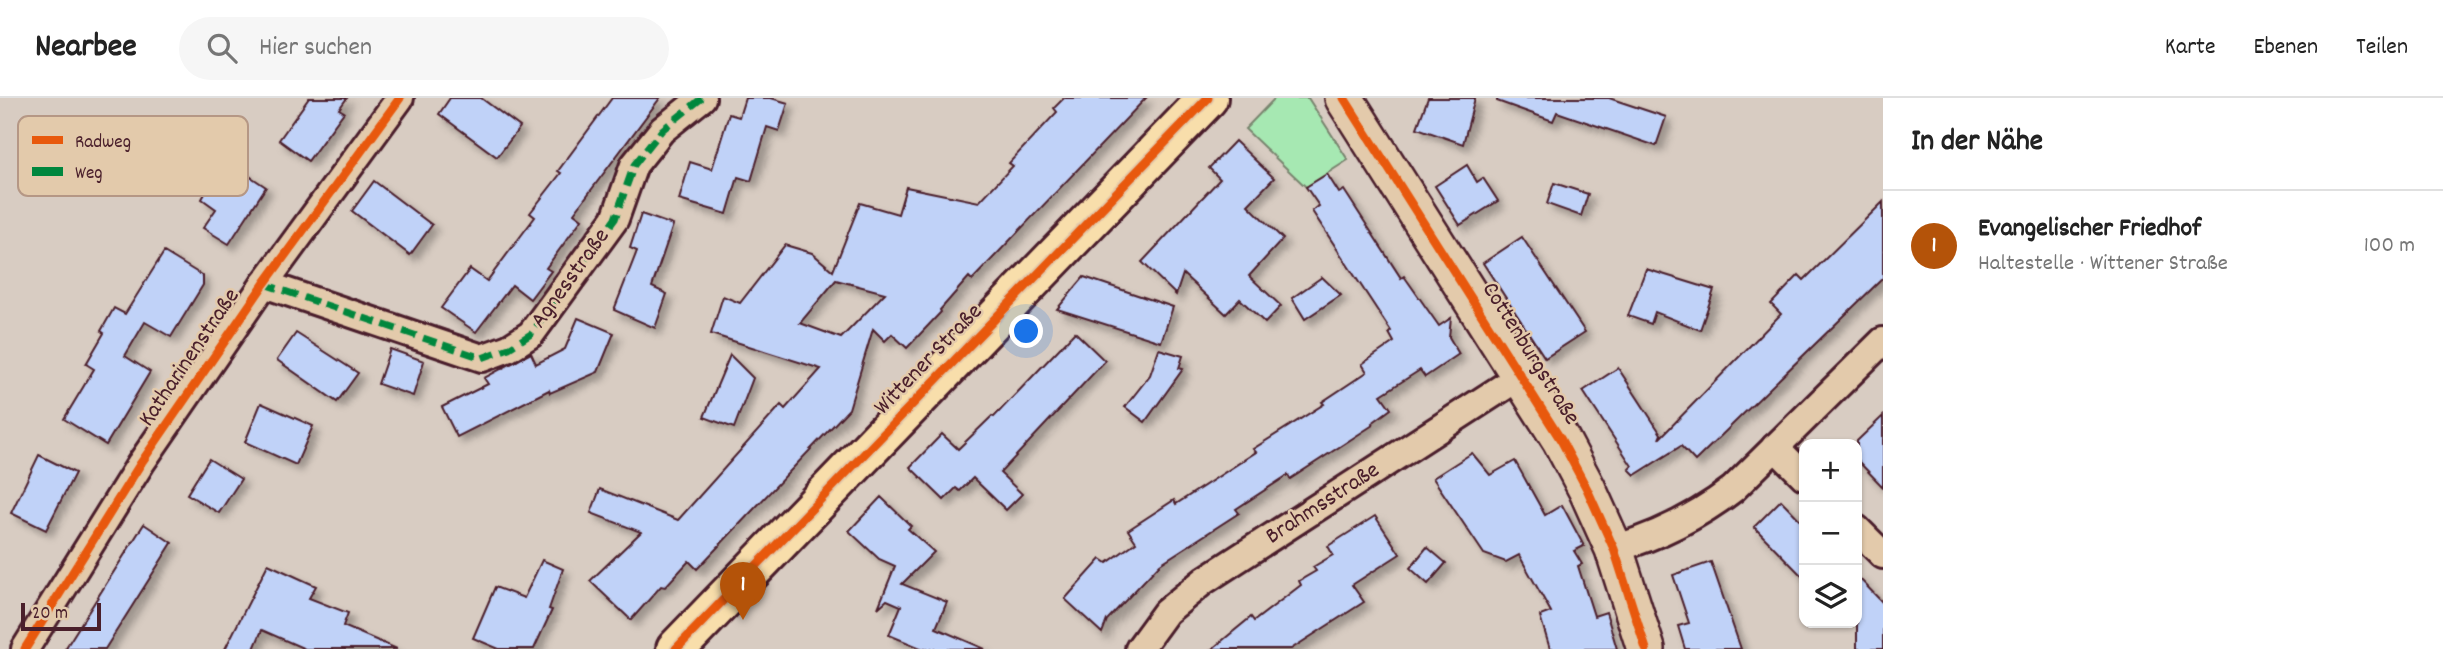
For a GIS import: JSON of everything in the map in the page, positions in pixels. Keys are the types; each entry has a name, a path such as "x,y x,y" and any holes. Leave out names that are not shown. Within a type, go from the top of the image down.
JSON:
{"main road":[{"name":"Wittener Straße","path":"676,649 1208,98"}],"street":[{"name":"Katharinenstraße","path":"25,649 141,463 264,284 400,98"},
{"name":"Agnesstraße","path":"264,284 482,358 509,348 531,334 615,219 634,165 662,130 702,98"},
{"name":"Cottenburgstraße","path":"1344,98 1561,440 1614,549 1646,649"},
{"path":"1614,549 1645,540 1710,507 1733,489 1883,341"},
{"name":"Brahmsstraße","path":"1139,649 1167,612 1205,580 1522,375"},
{"path":"1775,447 1799,471"},
{"path":"1862,534 1883,555"}],"green space":[{"path":"1275,98 1308,98 1348,160 1306,187 1245,129"}],"building":[{"path":"309,98 347,98 339,109 344,112 308,161 279,140"},
{"path":"450,98 481,98 520,127 497,157 439,114"},
{"path":"612,98 660,98 574,213 582,219 546,268 551,271 530,299 512,285 476,332 441,308 470,269 487,281 535,217 530,213"},
{"path":"745,98 771,98 788,103 779,131 767,127 751,181 738,177 727,214 679,200 690,162 712,169 729,114 739,117"},
{"path":"1064,98 1146,98 972,280 969,277 907,348 892,334 885,341 873,329 849,409 697,569 689,561 665,587 661,586 631,620 590,581 641,532 591,513 600,489 678,520 781,405 785,409 821,369 711,334 723,296 740,303 785,245 812,253 833,271 860,203 898,214 906,187 979,202 1013,166 1009,163 1057,112 1054,108","holes":["836,280 885,293 841,338 800,323"]},
{"path":"1428,98 1475,98 1463,144 1417,128"},
{"path":"1497,98 1609,98 1666,117 1656,146 1557,112 1553,121 1497,101"},
{"path":"1235,141 1274,178 1248,205 1283,239 1249,276 1281,306 1265,323 1240,299 1226,314 1183,274 1176,295 1142,262 1220,179 1209,168"},
{"path":"1467,165 1477,182 1483,178 1498,201 1460,225 1435,186"},
{"path":"1327,174 1339,193 1344,190 1401,278 1404,276 1439,326 1451,318 1449,337 1459,354 1425,377 1420,370 1381,395 1391,409 1372,423 1373,425 1290,479 1288,475 1236,509 1239,513 1160,564 1107,620 1102,633 1065,599 1101,559 1107,563 1136,542 1128,530 1174,500 1176,504 1256,452 1253,449 1324,404 1322,402 1367,372 1362,364 1394,342 1389,333 1391,331 1312,211 1319,206 1306,187"},
{"path":"248,175 266,187 229,244 203,228 216,209 202,199 204,196 248,196"},
{"path":"374,181 432,225 410,255 352,211"},
{"path":"1554,183 1588,194 1581,216 1547,204"},
{"path":"1883,202 1883,278 1695,461 1681,446 1635,475 1629,469 1632,466 1583,391 1618,368 1661,434 1659,439 1781,314 1771,304 1799,275 1804,280"},
{"path":"641,214 673,225 652,287 667,294 655,328 614,310 637,251 630,248"},
{"path":"1522,237 1585,332 1545,358 1483,263"},
{"path":"164,252 203,276 203,285 171,337 145,322 125,356 150,372 106,445 64,419 94,369 86,364 104,333 101,331 114,308 125,314"},
{"path":"1646,269 1714,290 1700,330 1655,312 1651,324 1628,316"},
{"path":"1084,277 1173,307 1161,342 1057,309"},
{"path":"1322,277 1341,295 1305,319 1292,298"},
{"path":"578,318 614,333 598,372 550,393 549,390 457,437 442,407 488,384 484,378 531,353 536,364 565,349"},
{"path":"1075,332 1105,361 1000,473 1022,494 1006,510 973,478 960,491 956,488 944,500 910,467 942,434 958,449 994,417"},
{"path":"296,333 358,373 337,402 277,360"},
{"path":"390,349 424,361 413,396 378,384"},
{"path":"1159,349 1183,356 1179,368 1183,369 1145,422 1125,407 1150,375"},
{"path":"730,355 753,378 734,428 704,417"},
{"path":"261,403 313,426 296,465 245,442"},
{"path":"1883,416 1883,487 1862,465 1862,439 1859,439"},
{"path":"1472,453 1490,475 1515,461 1545,515 1562,505 1584,546 1574,551 1582,564 1578,566 1594,616 1606,612 1617,649 1550,649 1540,616 1551,612 1519,555 1506,562 1484,554 1433,478"},
{"path":"39,455 75,473 46,530 11,513"},
{"path":"209,459 241,479 219,513 187,494"},
{"path":"881,497 911,526 908,529 934,552 902,584 947,602 936,628 985,649 923,649 889,635 901,606 887,600 878,608 895,566 879,559 849,531"},
{"path":"1781,500 1799,519 1799,573 1754,527"},
{"path":"1375,516 1400,554 1352,585 1364,602 1291,649 1212,649 1251,617 1254,621 1301,585 1299,581 1316,571 1313,567 1333,555 1328,546"},
{"path":"144,524 172,543 105,649 65,649"},
{"path":"1427,547 1446,563 1428,584 1410,568"},
{"path":"542,560 563,569 549,609 552,610 534,649 499,649 473,638 495,587 524,598"},
{"path":"1711,562 1741,649 1685,649 1678,626 1689,623 1673,575"},
{"path":"268,564 316,586 309,598 348,613 343,626 397,649 305,649 262,630 254,649 225,649"},
{"path":"1862,581 1883,603 1883,649 1857,649 1857,628 1862,628"}],"marked path":[{"path":"264,284 482,358 509,348 531,334 615,219 634,165 662,130 702,98"}],"cycle path":[{"path":"25,649 141,463 264,284 400,98"},
{"path":"676,649 1208,98"},
{"path":"1344,98 1561,440 1614,549 1646,649"}],"place":[{"name":"Evangelischer Friedhof","path":"743,620"}]}
